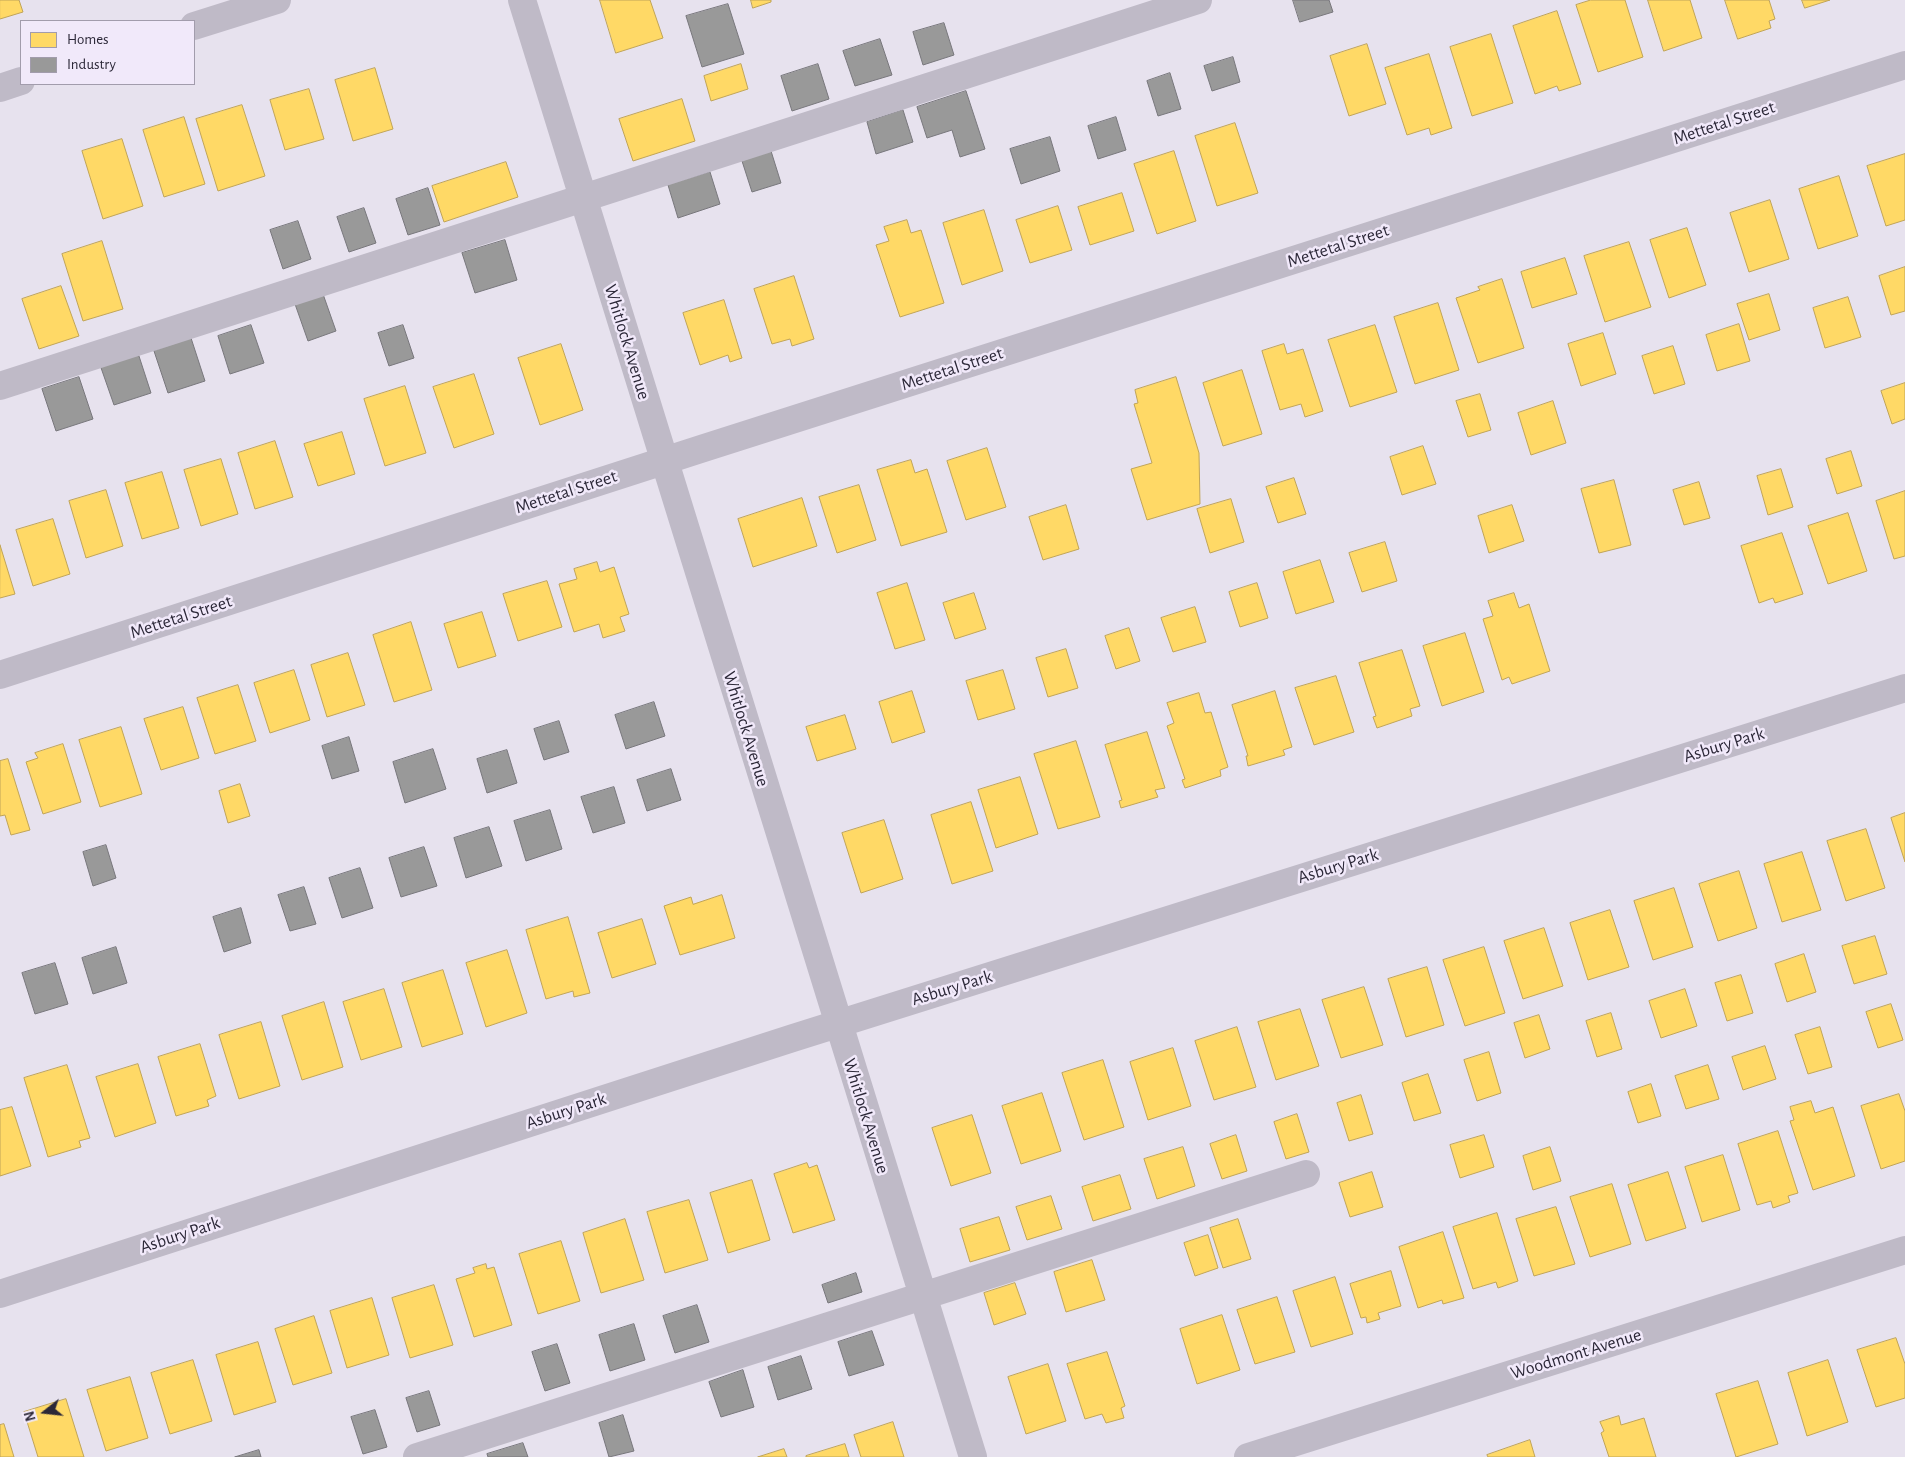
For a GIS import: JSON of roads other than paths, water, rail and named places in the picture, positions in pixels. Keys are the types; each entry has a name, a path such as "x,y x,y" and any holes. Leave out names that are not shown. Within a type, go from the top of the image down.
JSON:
{"street":[{"path":"195,26 277,0"},
{"name":"Whitlock Avenue","path":"522,0 663,461 973,1457"},
{"path":"0,386 1198,0"},
{"name":"Mettetal Street","path":"0,675 663,461 1905,65"},
{"path":"0,88 20,81"},
{"name":"Asbury Park","path":"0,1294 839,1024 1905,688"},
{"path":"417,1457 1306,1174"},
{"name":"Woodmont Avenue","path":"1248,1457 1905,1250"}]}
